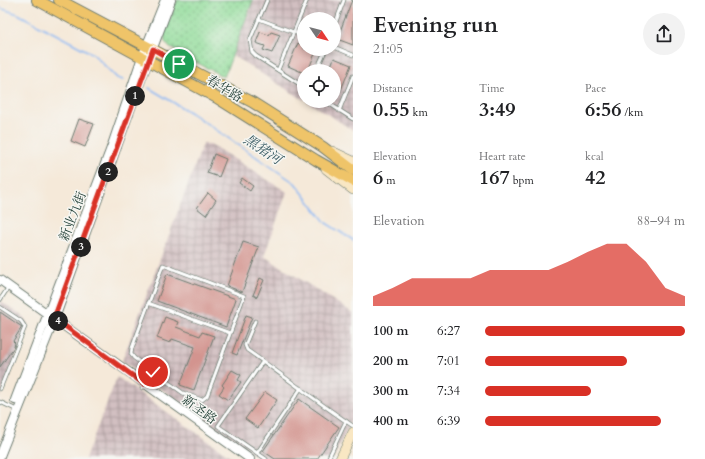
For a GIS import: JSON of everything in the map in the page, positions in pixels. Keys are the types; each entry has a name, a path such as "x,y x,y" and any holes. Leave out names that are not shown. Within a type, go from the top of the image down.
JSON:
{"main road":[{"name":"春华路","path":"37,0 217,98 353,182"},
{"name":"春华路","path":"59,0 252,102 323,147 353,170"},
{"path":"323,147 353,161"},
{"path":"316,160 353,190"},
{"path":"340,459 353,432"}],"street":[{"name":"新业九街","path":"150,48 165,0"},
{"name":"新业九街","path":"0,456 15,409 51,318 111,148 150,48 171,0"},
{"name":"新圣路","path":"0,280 5,287 51,318 143,386 212,435 250,459"},
{"name":"新业九街","path":"0,440 15,409"},
{"name":"新圣路","path":"212,435 242,459"}],"lane":[{"path":"267,0 250,40 252,52 297,83"},
{"path":"278,70 306,0"},
{"path":"340,12 344,0"},
{"path":"260,19 297,33"},
{"path":"341,51 353,55"},
{"path":"339,111 353,76"},
{"path":"335,108 353,120"},
{"path":"162,265 244,296 207,396 202,400 183,393 134,358 131,354 148,303 162,265"},
{"path":"0,300 5,287"},
{"path":"148,303 230,333"},
{"path":"0,307 21,321 25,327 0,389"},
{"path":"254,321 245,346 247,350 302,388 310,397 353,426"},
{"path":"212,435 263,361"},
{"path":"143,386 153,372"},
{"path":"257,453 302,388"},
{"path":"0,402 15,409"},
{"path":"328,459 346,421"},
{"path":"218,426 266,459"}],"shaded area":[{"path":"253,0 353,0 353,130 317,108 341,108 341,64 297,64 297,96 232,55"},
{"path":"203,144 210,144 287,192 264,256 353,313 353,417 333,459 260,459 122,361"},
{"path":"0,301 22,315 27,322 27,327 0,398"},
{"path":"117,377 234,459 85,459"}],"green space":[{"path":"177,0 253,0 224,77 192,60 188,54 170,48 165,42 164,35"}],"building":[{"path":"353,0 353,45 341,40 341,29"},
{"path":"260,32 269,35 271,32 280,35 272,53 263,50 265,46 256,43"},
{"path":"297,45 297,56 314,56 311,64 297,64 297,70 288,66"},
{"path":"334,58 351,65 341,90 341,64 332,64"},
{"path":"79,119 94,124 85,147 71,141"},
{"path":"214,154 226,159 219,177 207,173"},
{"path":"242,178 253,186 250,191 239,183"},
{"path":"208,193 216,200 206,215 197,208"},
{"path":"243,242 259,247 242,292 227,286"},
{"path":"167,274 236,299 226,327 157,301"},
{"path":"260,278 264,280 257,297 253,295"},
{"path":"0,312 22,327 13,341 15,343 14,347 0,367"},
{"path":"246,315 252,317 237,355 232,353"},
{"path":"165,317 178,322 176,327 200,336 202,332 214,336 194,390 180,385 195,347 172,339 170,343 157,338"},
{"path":"232,370 241,375 238,380 241,382 228,400 219,394 224,387 222,385"},
{"path":"265,392 277,400 258,428 245,419"},
{"path":"299,399 339,427 317,459 275,459 263,451"}],"waterway":[{"path":"0,8 18,14 93,54 117,78 123,80"},
{"name":"黑猪河","path":"149,88 191,113 295,183 326,223 353,240"}],"route":[{"path":"153,372 144,384 54,318 153,49 179,64"}]}
